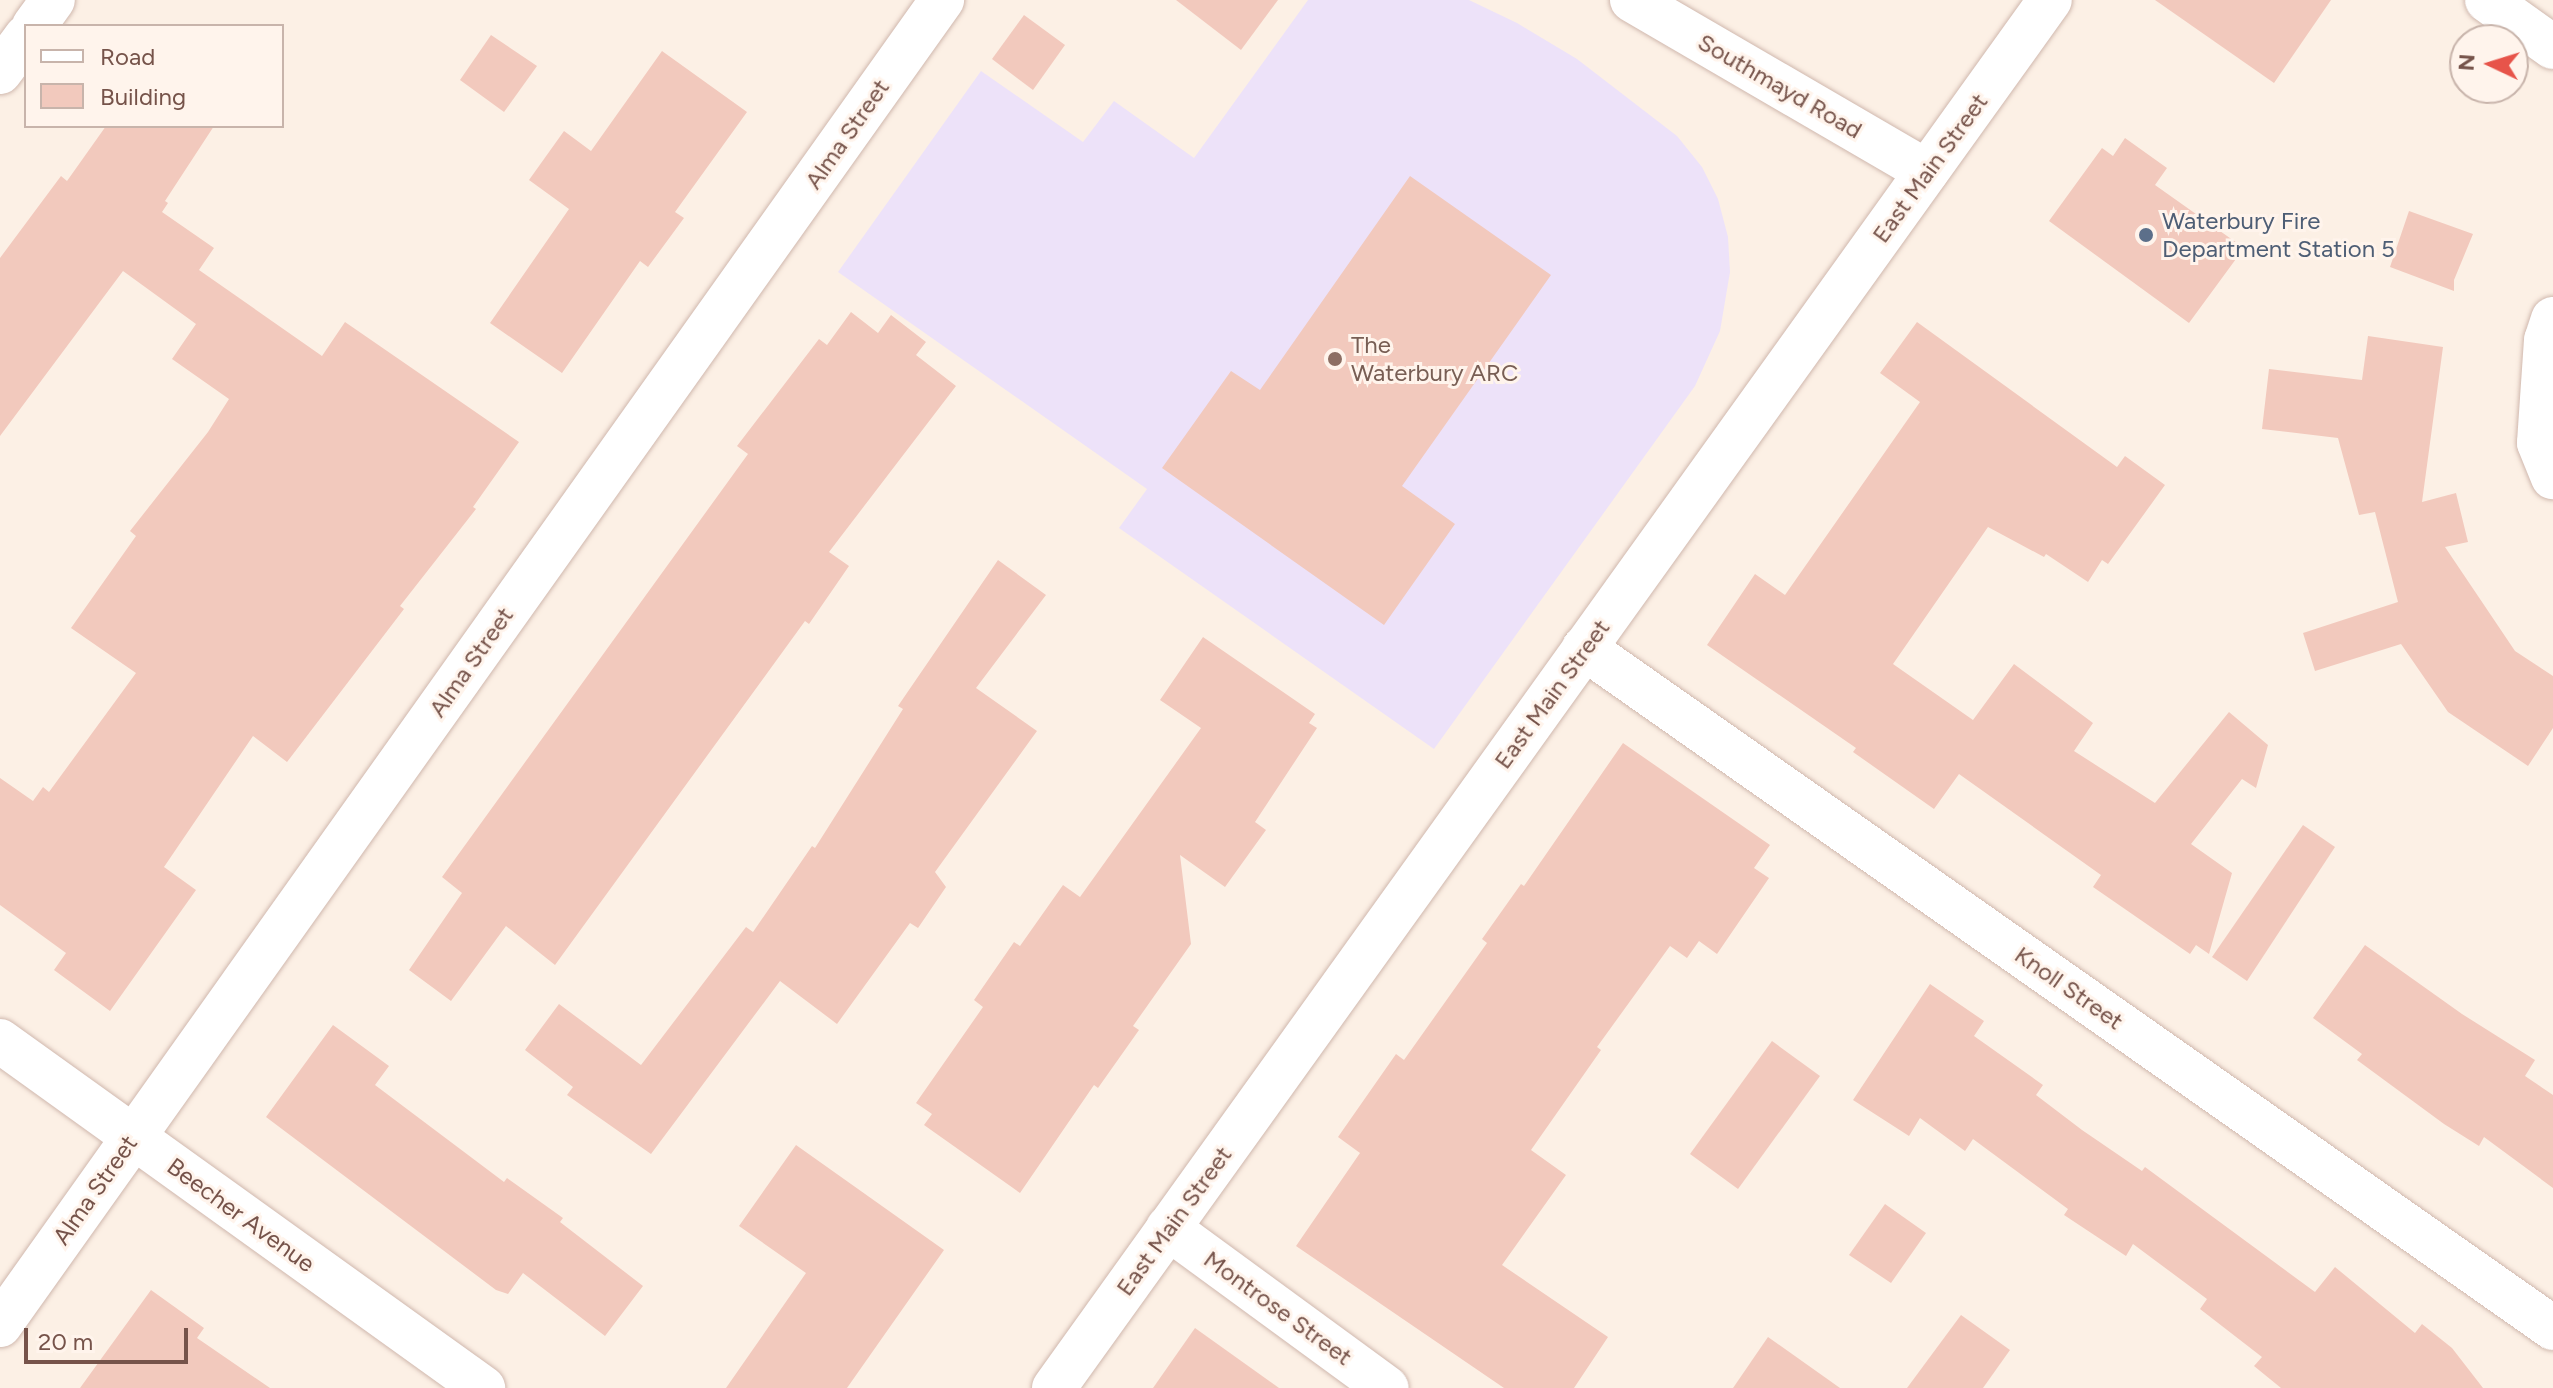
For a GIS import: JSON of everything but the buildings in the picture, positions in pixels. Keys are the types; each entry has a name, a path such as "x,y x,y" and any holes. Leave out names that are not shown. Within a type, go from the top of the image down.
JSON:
{"street":[{"path":"35,24 53,0"},
{"name":"Alma Street","path":"0,1325 942,0"},
{"name":"Southmayd Road","path":"1632,0 1927,172"},
{"name":"East Main Street","path":"1054,1388 2050,0"},
{"path":"2487,0 2553,47"},
{"path":"0,72 24,40"},
{"path":"2553,319 2546,340 2539,443 2553,477"},
{"name":"Knoll Street","path":"1584,648 2553,1328"},
{"name":"Beecher Avenue","path":"0,1041 483,1388"},
{"name":"Montrose Street","path":"1168,1228 1387,1388"}],"shaded area":[{"name":"The Waterbury ARC","path":"1308,0 1469,0 1517,23 1577,59 1677,136 1702,167 1718,199 1728,237 1730,272 1720,331 1695,386 1434,749 1119,528 1147,489 838,272 981,71 1083,142 1114,101 1194,158"}],"place":[{"name":"Waterbury Fire Department Station 5","path":"2146,235"},
{"name":"The Waterbury ARC","path":"1335,359"}]}
